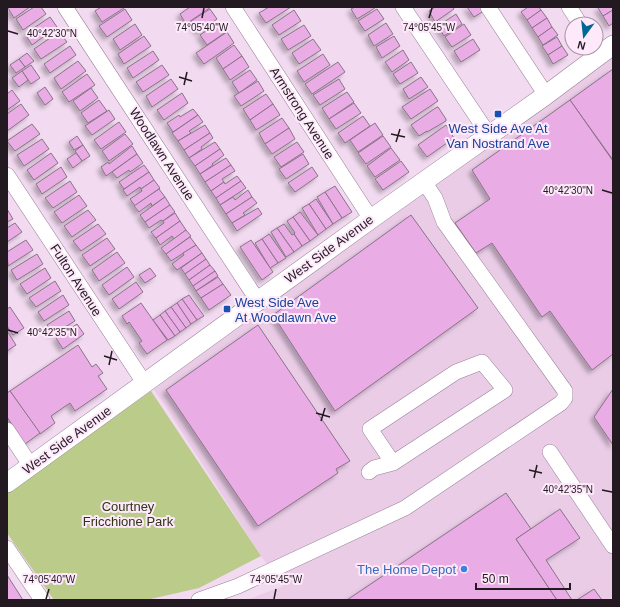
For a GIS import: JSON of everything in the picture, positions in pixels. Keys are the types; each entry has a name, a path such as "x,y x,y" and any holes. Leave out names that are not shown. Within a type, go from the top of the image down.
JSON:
{"main road":[{"name":"West Side Avenue","path":"7,483 371,219 546,95 594,56"}],"street":[{"name":"Woodlawn Avenue","path":"65,7 258,301"},
{"name":"Armstrong Avenue","path":"233,7 371,219"},
{"path":"403,7 489,135"},
{"path":"488,7 546,95"},
{"path":"569,7 575,16"},
{"name":"Fulton Avenue","path":"7,175 145,384"},
{"path":"199,600 238,586 405,508 561,403 565,398 565,391 444,222 435,198 424,182"},
{"path":"369,472 374,468 393,463 505,390 482,362 456,372 370,429 393,463"},
{"path":"7,430 31,466"},
{"path":"550,452 613,546"},
{"path":"7,548 42,600"}],"shaded area":[{"path":"613,54 613,600 247,600 283,586 261,556 152,387"}],"green space":[{"name":"Courtney Fricchione Park","path":"151,391 261,556 199,588 146,600 54,600 7,533 7,493"}],"building":[{"path":"30,7 14,18 8,8"},
{"path":"34,7 41,7 46,14 23,30 16,19"},
{"path":"101,7 124,8 102,22 95,11"},
{"path":"190,7 211,7 186,24 180,14"},
{"path":"269,7 291,7 266,23 259,13"},
{"path":"355,7 375,8 357,19 351,9"},
{"path":"435,7 453,7 454,9 435,22 429,11"},
{"path":"467,7 482,7 484,11 474,17"},
{"path":"528,7 539,7 541,10 527,20 521,12"},
{"path":"613,7 613,10 603,16 598,8"},
{"path":"125,9 132,20 107,37 99,26"},
{"path":"210,9 217,19 199,32 191,21"},
{"path":"377,9 384,19 365,31 358,21"},
{"path":"294,10 301,21 279,35 272,25"},
{"path":"541,10 547,18 532,28 527,20"},
{"path":"613,10 613,23 609,26 603,16"},
{"path":"456,14 462,24 444,36 438,26"},
{"path":"50,17 57,27 32,45 25,34"},
{"path":"547,18 552,27 538,37 532,28"},
{"path":"219,22 226,32 207,45 200,35"},
{"path":"386,23 393,34 374,46 368,35"},
{"path":"135,24 142,35 120,50 113,39"},
{"path":"464,24 471,35 452,47 445,37"},
{"path":"304,25 311,36 288,50 281,39"},
{"path":"552,27 558,35 543,45 538,37"},
{"path":"59,32 67,42 41,59 34,49"},
{"path":"227,32 234,43 204,64 196,53"},
{"path":"144,36 151,46 124,64 118,54"},
{"path":"394,36 400,46 382,58 376,47"},
{"path":"557,37 562,46 548,55 542,46"},
{"path":"313,39 321,50 299,64 292,53"},
{"path":"473,39 480,50 461,62 454,51"},
{"path":"234,45 242,56 223,69 216,58"},
{"path":"70,46 76,55 50,73 44,64"},
{"path":"562,46 564,49 564,56 566,56 553,64 548,55"},
{"path":"403,50 409,60 392,72 385,62"},
{"path":"153,51 159,60 133,78 127,68"},
{"path":"27,53 34,61 25,67 19,59"},
{"path":"323,54 330,65 304,82 297,71"},
{"path":"242,56 249,67 230,80 223,69"},
{"path":"19,59 25,67 16,73 10,65"},
{"path":"78,61 86,71 61,89 54,78"},
{"path":"338,62 345,72 312,94 305,84"},
{"path":"411,62 418,73 400,84 393,74"},
{"path":"31,65 40,78 31,84 22,71"},
{"path":"162,65 169,75 143,92 136,82"},
{"path":"613,69 613,160 570,100"},
{"path":"250,70 257,80 239,93 232,82"},
{"path":"22,71 28,80 19,87 12,78"},
{"path":"87,74 95,85 69,102 62,92"},
{"path":"421,77 428,87 409,99 403,89"},
{"path":"171,79 178,89 152,107 146,96"},
{"path":"339,79 345,89 320,105 313,95"},
{"path":"258,81 264,91 241,106 234,96"},
{"path":"45,87 53,99 45,105 37,93"},
{"path":"91,88 98,98 80,111 73,101"},
{"path":"430,89 438,101 411,119 402,107"},
{"path":"12,90 20,101 7,110 7,94"},
{"path":"347,92 354,102 329,119 322,108"},
{"path":"182,93 188,103 164,120 157,110"},
{"path":"266,94 273,104 250,120 243,109"},
{"path":"99,100 107,111 88,123 81,113"},
{"path":"570,100 613,161 613,354 592,370 550,311 542,317 492,243 476,253 455,223 490,199 472,170"},
{"path":"354,103 361,113 336,129 329,119"},
{"path":"21,104 29,115 7,131 7,114"},
{"path":"273,104 280,115 256,130 250,120"},
{"path":"437,107 446,121 419,136 411,125"},
{"path":"193,109 198,115 173,132 167,123 179,115 180,117"},
{"path":"109,110 115,119 92,135 85,126"},
{"path":"198,115 203,122 189,131 191,133 178,141 172,133"},
{"path":"363,116 370,126 345,143 338,133"},
{"path":"282,118 289,128 265,144 259,133"},
{"path":"119,122 126,132 101,149 94,140"},
{"path":"375,123 383,135 358,152 350,140"},
{"path":"32,124 40,134 15,151 7,141"},
{"path":"205,125 210,133 184,150 178,141"},
{"path":"446,125 454,138 427,157 418,145"},
{"path":"289,128 295,139 272,154 265,144"},
{"path":"210,133 213,138 201,147 202,149 189,158 184,150"},
{"path":"125,134 133,144 109,161 102,151"},
{"path":"77,136 83,145 74,150 69,142"},
{"path":"383,136 391,147 366,164 358,153"},
{"path":"42,139 49,149 24,166 17,155"},
{"path":"215,142 220,149 195,166 189,158"},
{"path":"297,142 304,152 281,167 274,157"},
{"path":"83,145 90,156 82,161 75,151"},
{"path":"132,146 137,154 106,176 101,167 108,162 109,164"},
{"path":"391,148 400,160 375,177 367,166"},
{"path":"220,149 224,155 200,174 195,166"},
{"path":"51,153 58,163 34,180 27,170"},
{"path":"76,153 82,161 73,168 67,159"},
{"path":"137,154 143,163 130,172 129,170 117,178 112,172"},
{"path":"303,154 309,164 286,179 279,169"},
{"path":"226,158 231,165 205,182 200,174"},
{"path":"401,161 409,172 383,190 375,179"},
{"path":"144,165 149,172 124,189 119,182"},
{"path":"231,165 235,171 222,179 224,182 211,191 205,182"},
{"path":"61,167 67,177 42,194 36,184"},
{"path":"312,167 318,176 295,192 288,183"},
{"path":"149,172 154,180 127,196 123,190"},
{"path":"237,176 241,181 216,198 211,191 224,182 225,184"},
{"path":"154,180 160,188 135,206 130,199"},
{"path":"70,181 77,192 53,208 45,198"},
{"path":"241,181 246,188 220,205 216,198"},
{"path":"335,186 352,212 342,218 325,192"},
{"path":"159,189 165,197 152,206 151,203 139,212 134,206"},
{"path":"248,190 252,197 226,214 220,205 233,197 235,200"},
{"path":"325,192 342,218 333,224 317,197"},
{"path":"79,195 87,206 62,223 54,212"},
{"path":"165,197 170,205 145,222 140,215"},
{"path":"252,197 257,203 243,213 245,215 232,223 226,214"},
{"path":"316,199 333,224 326,229 309,204"},
{"path":"309,204 326,229 318,235 302,208"},
{"path":"170,205 175,212 163,221 161,220 149,228 145,222"},
{"path":"258,208 262,214 237,231 232,223"},
{"path":"7,209 13,219 7,222"},
{"path":"88,210 96,220 72,237 64,226"},
{"path":"300,212 318,235 310,241 293,217"},
{"path":"175,213 180,221 156,238 151,232"},
{"path":"411,215 478,308 335,411 273,315"},
{"path":"293,217 310,241 302,246 287,221"},
{"path":"180,221 186,230 174,239 172,236 160,245 156,238"},
{"path":"15,223 22,232 7,242 7,228"},
{"path":"98,224 106,234 81,251 73,241"},
{"path":"284,224 292,235 294,234 302,246 294,252 277,228"},
{"path":"277,228 294,252 286,257 271,232"},
{"path":"186,230 191,236 166,254 161,248"},
{"path":"269,234 286,258 278,263 262,239"},
{"path":"190,237 196,245 171,261 166,254"},
{"path":"107,238 115,249 90,266 82,255"},
{"path":"262,239 278,263 270,268 255,243"},
{"path":"26,240 33,250 8,266 7,252"},
{"path":"251,240 273,272 262,280 240,247"},
{"path":"196,245 202,253 177,270 172,264 184,255 183,253"},
{"path":"117,252 125,263 99,281 92,270"},
{"path":"202,253 206,259 185,274 181,268"},
{"path":"37,254 43,264 17,280 11,270"},
{"path":"206,259 210,265 189,280 185,274"},
{"path":"210,265 215,271 193,286 189,280"},
{"path":"127,267 134,277 109,295 102,285"},
{"path":"45,268 51,278 27,294 20,284"},
{"path":"150,268 156,276 145,283 139,275"},
{"path":"215,271 218,276 196,291 193,286"},
{"path":"218,277 223,284 201,298 196,291"},
{"path":"55,281 61,291 36,307 29,298"},
{"path":"136,282 143,292 119,309 112,299"},
{"path":"223,284 231,295 209,310 201,298"},
{"path":"63,295 69,305 44,321 38,312"},
{"path":"189,295 204,316 197,320 182,299"},
{"path":"182,299 197,320 191,324 177,303"},
{"path":"141,303 167,340 147,354 139,343 142,341 129,322 127,324 122,316"},
{"path":"177,303 191,324 186,328 171,307"},
{"path":"10,307 24,328 13,335 7,326 7,309"},
{"path":"171,307 186,328 180,332 165,311"},
{"path":"69,311 75,321 53,334 47,325"},
{"path":"165,311 180,332 175,336 160,315"},
{"path":"160,315 175,336 168,340 153,320"},
{"path":"77,324 84,334 63,349 56,338"},
{"path":"258,325 350,461 336,469 338,473 258,526 166,390"},
{"path":"7,331 16,345 7,351"},
{"path":"78,345 92,367 96,364 103,373 98,376 107,389 75,411 70,403 51,416 55,423 40,434 10,391"},
{"path":"613,389 613,445 594,417"},
{"path":"10,391 40,433 25,444 7,417 7,393"},
{"name":"The Home Depot","path":"506,493 531,529 516,539 557,600 347,600"},
{"path":"560,509 580,538 546,560 572,600 557,600 516,539"},
{"path":"7,575 23,600 7,600"},
{"path":"594,589 602,600 577,600"}],"place":[{"name":"West Side Ave At Van Nostrand Ave","path":"498,114"},
{"name":"West Side Ave At Woodlawn Ave","path":"227,309"},
{"name":"The Home Depot","path":"464,569"}]}
